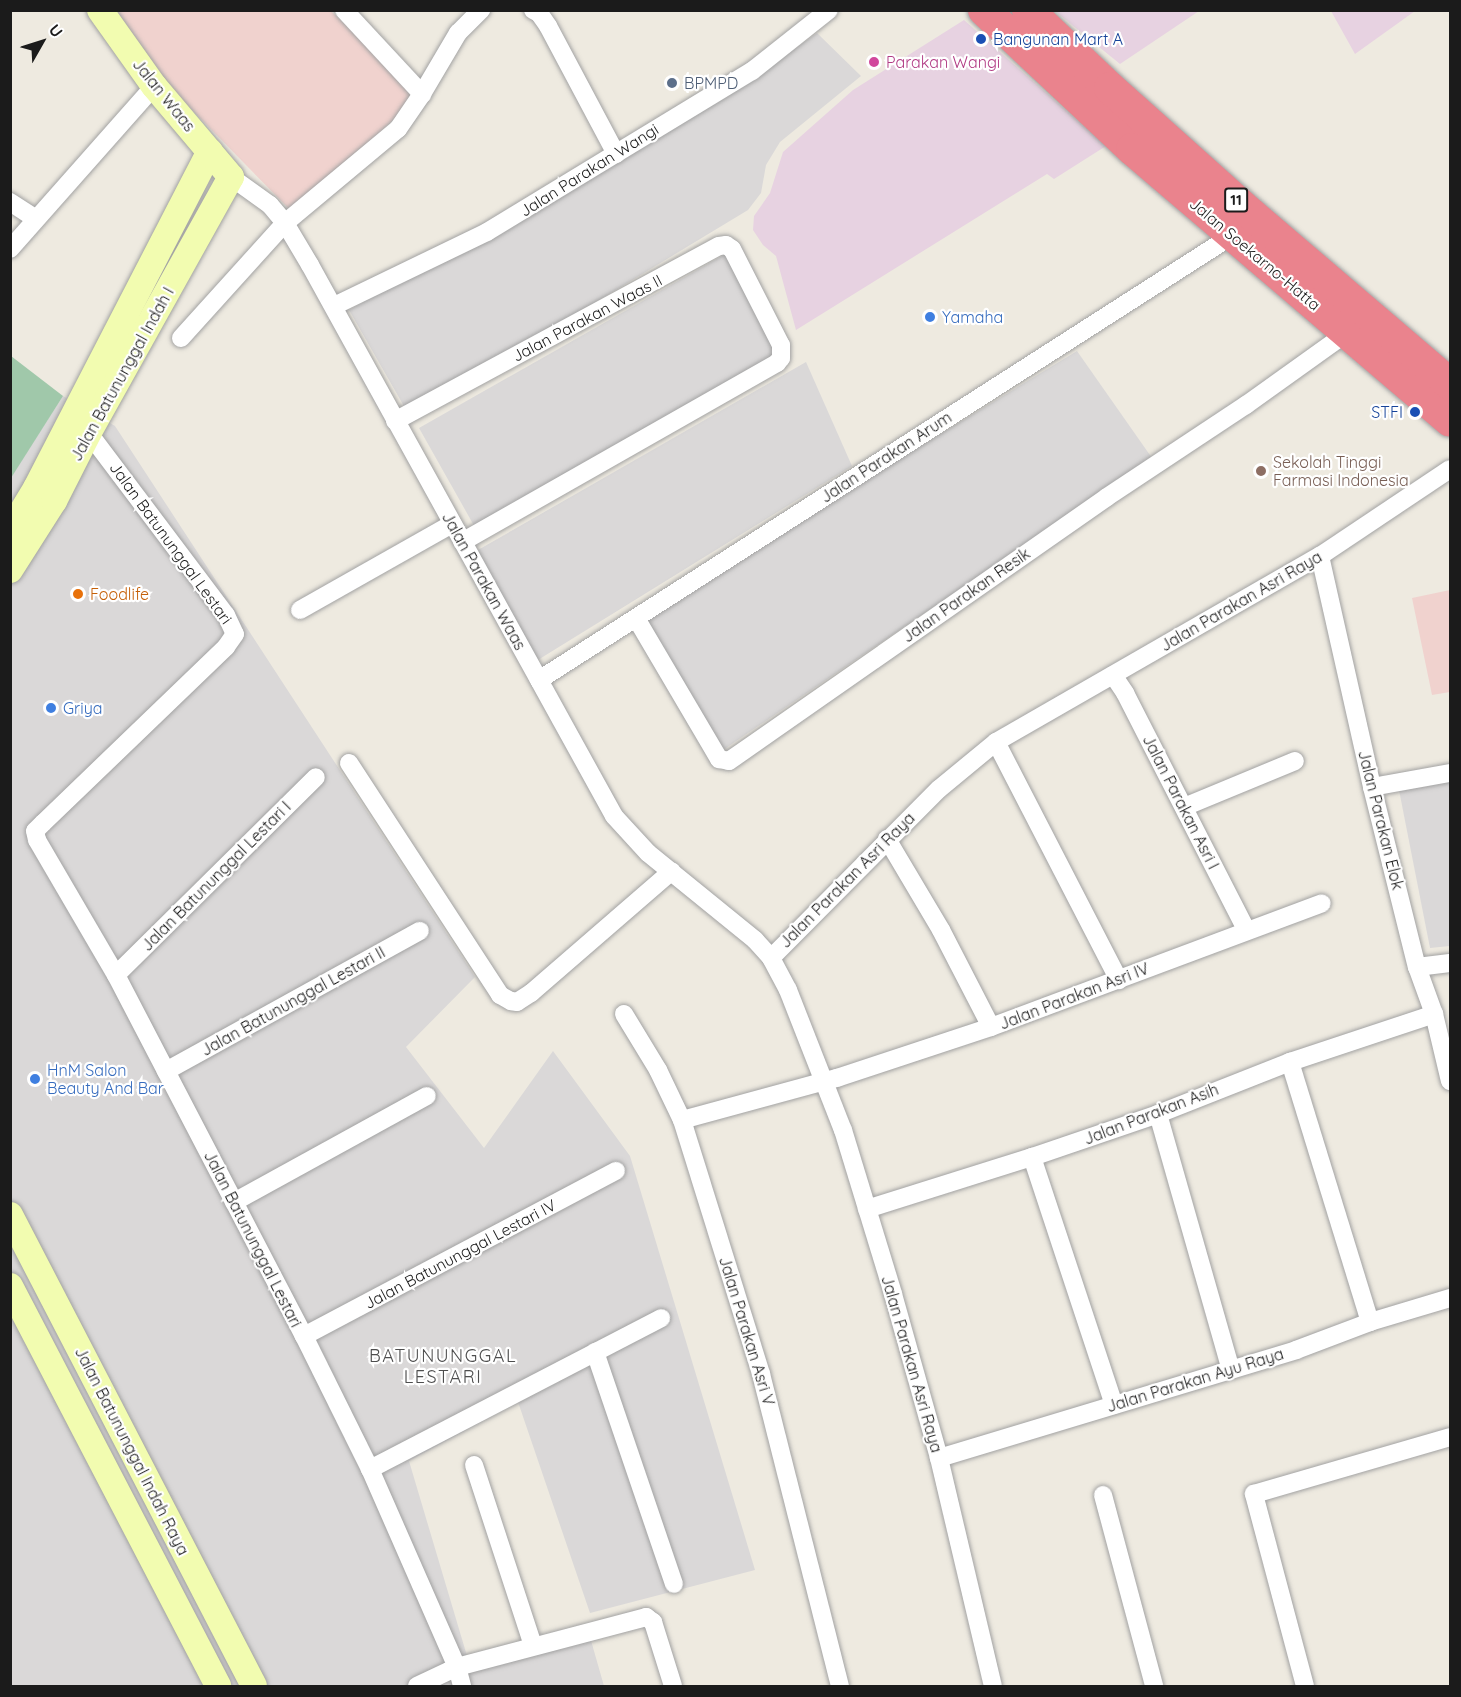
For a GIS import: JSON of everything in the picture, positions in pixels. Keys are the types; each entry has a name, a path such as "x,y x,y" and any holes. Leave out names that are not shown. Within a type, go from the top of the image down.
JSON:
{"highway":[{"name":"Jalan Soekarno-Hatta","path":"984,10 1116,134 1450,421"},
{"name":"Jalan Soekarno-Hatta","path":"1028,10 1110,88 1234,198 1450,384"}],"street":[{"path":"344,10 422,94"},
{"path":"181,338 285,223 398,129 422,94 458,33 481,10"},
{"path":"533,10 539,13 548,26 616,154"},
{"name":"Jalan Parakan Wangi","path":"334,306 487,232 752,72 829,10"},
{"name":"Jalan Waas","path":"98,11 154,86 231,177"},
{"path":"10,249 34,218 154,86"},
{"name":"Jalan Batununggal Indah I","path":"10,570 54,501 81,423 210,151"},
{"name":"Jalan Batununggal Indah I","path":"10,531 36,488 81,423 231,177"},
{"name":"Jalan Parakan Waas","path":"231,177 270,205 285,223 334,306 395,421 614,816 648,853 726,915 771,958"},
{"path":"10,202 34,218"},
{"name":"Jalan Parakan Arum","path":"539,681 1233,235"},
{"name":"Jalan Parakan Waas II","path":"395,421 719,246 726,245 732,249 781,345 781,358 777,363 462,542"},
{"name":"Jalan Parakan Resik","path":"636,618 719,759 729,761 1107,497 1246,405 1348,332"},
{"name":"Jalan Batununggal Lestari","path":"81,423 226,615 235,634 226,647 35,831 37,840 116,975 304,1336 370,1469 457,1667 462,1686"},
{"name":"Jalan Parakan Asri Raya","path":"993,1686 939,1458 843,1130 788,990 771,958 939,789 996,742 1320,556 1450,469"},
{"path":"300,610 452,524"},
{"name":"Jalan Parakan Elok","path":"1320,556 1372,787 1417,967 1434,1014 1450,1081"},
{"name":"Jalan Parakan Asri I","path":"1113,675 1247,931"},
{"path":"996,742 1119,980"},
{"path":"1184,807 1295,761"},
{"path":"349,763 500,995 511,1001 517,1002 531,993 672,871"},
{"path":"1372,787 1450,773"},
{"name":"Jalan Batununggal Lestari I","path":"116,975 316,777"},
{"path":"887,839 941,930 991,1027"},
{"name":"Jalan Parakan Asri IV","path":"824,1082 991,1027 1322,903"},
{"name":"Jalan Batununggal Lestari II","path":"166,1071 420,931"},
{"path":"1417,967 1450,963"},
{"name":"Jalan Parakan Asri V","path":"624,1014 658,1070 682,1120 762,1374 840,1686"},
{"name":"Jalan Parakan Asih","path":"867,1209 1158,1114 1290,1062 1434,1014"},
{"path":"1290,1062 1370,1322"},
{"path":"682,1120 824,1082"},
{"path":"234,1202 427,1096"},
{"path":"1158,1114 1231,1370"},
{"path":"1032,1157 1114,1405"},
{"name":"Jalan Batununggal Lestari IV","path":"304,1336 616,1171"},
{"name":"Jalan Batununggal Indah Raya","path":"10,1215 254,1686"},
{"name":"Jalan Batununggal Indah Raya","path":"10,1286 218,1686"},
{"name":"Jalan Parakan Ayu Raya","path":"939,1458 1296,1350 1370,1322 1450,1298"},
{"path":"370,1469 661,1318"},
{"path":"595,1352 674,1584"},
{"path":"1305,1686 1254,1496 1258,1492 1450,1437 1450,1449"},
{"path":"474,1465 533,1646"},
{"path":"1103,1495 1154,1686"},
{"path":"417,1686 457,1667 646,1617 653,1622 673,1686"}],"shaded area":[{"path":"116,11 331,11 418,96 294,214 107,23"},
{"path":"1055,11 1199,11 1120,64"},
{"path":"1331,11 1415,11 1355,54"},
{"path":"964,20 1106,146 1054,179 1047,174 796,330 776,256 763,245 753,230 754,216 770,193 783,152 853,90"},
{"path":"817,33 861,76 780,142 766,165 761,193 748,210 409,415 349,310 595,173 763,71"},
{"path":"729,252 783,357 477,531 419,428"},
{"path":"1077,351 1152,458 723,750 643,615"},
{"path":"806,362 852,466 533,663 478,550"},
{"path":"63,396 115,426 475,977 406,1047 484,1148 553,1051 630,1156 755,1570 590,1613 518,1402 409,1461 470,1666 588,1630 604,1686 11,1686 10,478"},
{"path":"1450,590 1450,692 1432,695 1412,598"},
{"path":"1450,776 1450,946 1430,948 1398,785"}],"green space":[{"path":"11,356 63,396 11,478"}],"place":[{"name":"Bangunan Mart A","path":"981,39"},
{"name":"Parakan Wangi","path":"874,62"},
{"name":"BPMPD","path":"672,83"},
{"name":"Yamaha","path":"930,317"},
{"name":"STFI","path":"1415,412"},
{"name":"Sekolah Tinggi Farmasi Indonesia","path":"1261,471"},
{"name":"Foodlife","path":"78,594"},
{"name":"Griya","path":"51,708"},
{"name":"HnM Salon Beauty And Bar","path":"35,1079"}],"district":[{"name":"BATUNUNGGAL LESTARI","path":"443,1367"}]}
